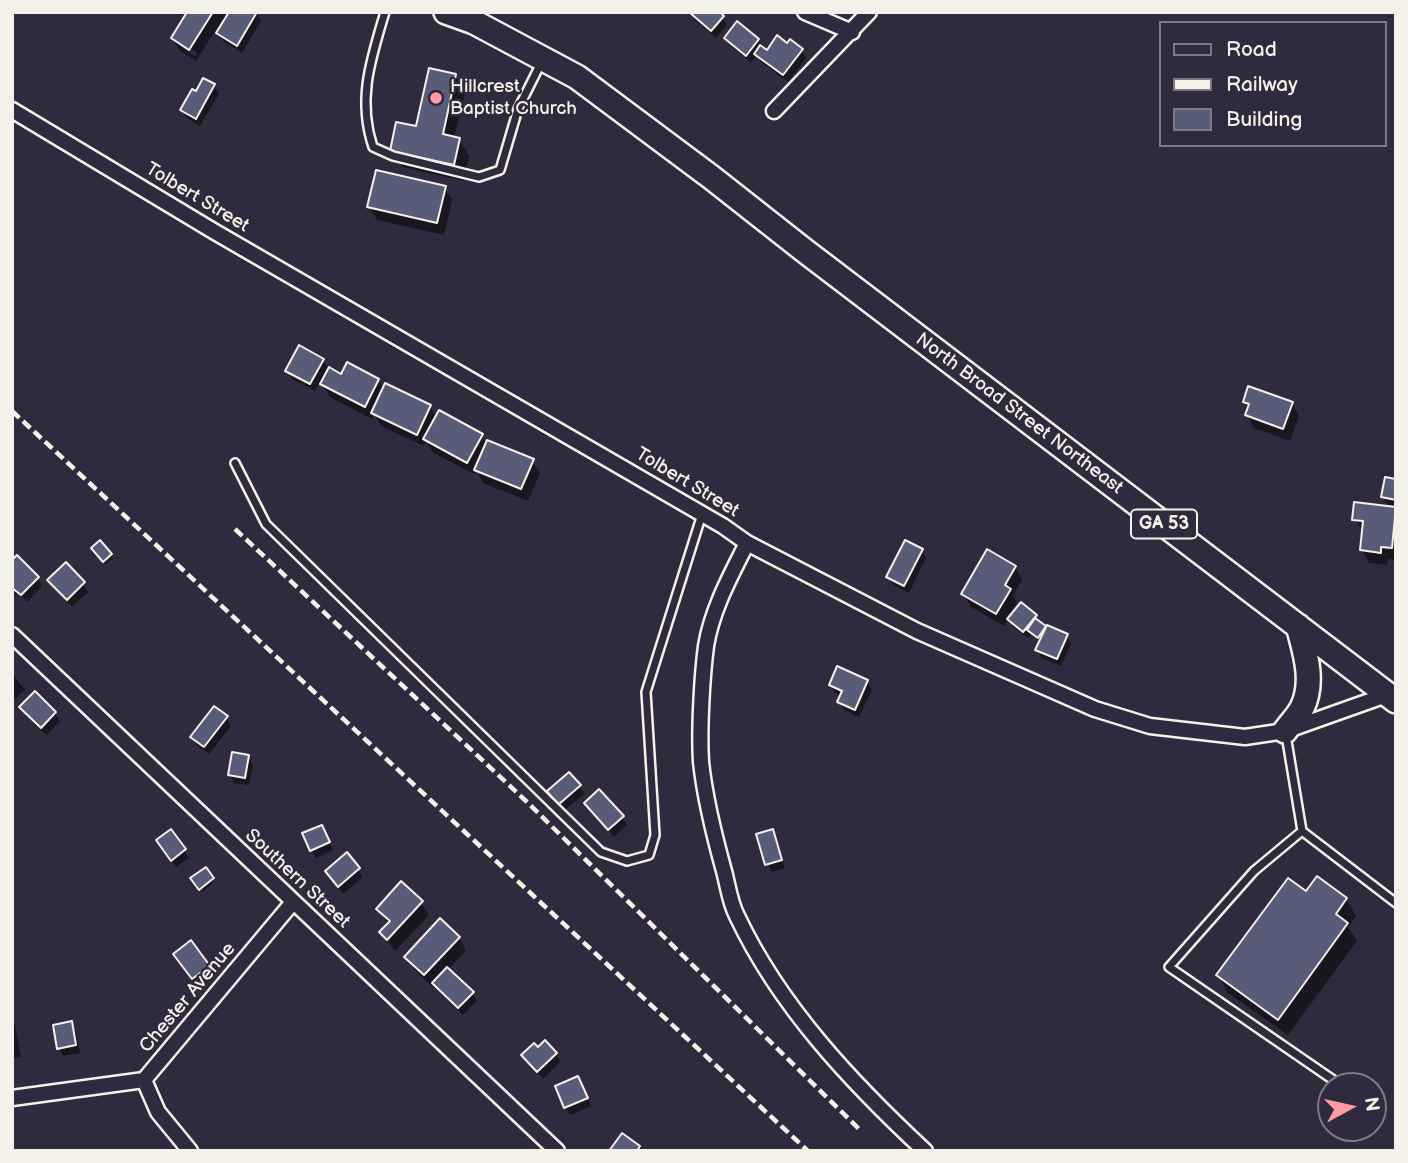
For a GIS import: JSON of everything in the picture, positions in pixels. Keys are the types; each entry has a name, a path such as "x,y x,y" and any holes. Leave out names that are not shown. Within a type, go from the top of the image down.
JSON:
{"main road":[{"name":"GA 53","path":"446,12 474,22 543,58"},
{"name":"North Broad Street Northeast","path":"543,58 577,77 711,177 1393,696"},
{"path":"1285,731 1302,708 1309,684 1307,658 1298,626"}],"street":[{"path":"805,12 852,32"},
{"path":"774,111 869,12"},
{"name":"Tolbert Street","path":"12,110 215,232 702,514 747,543 917,631 1095,709 1150,726 1245,737 1285,731 1393,696"},
{"path":"747,543 720,597 706,644 701,761 711,822 736,914 764,965 825,1049 870,1100 925,1151"},
{"name":"Southern Street","path":"12,635 557,1151"},
{"name":"Chester Avenue","path":"12,1098 144,1080 293,902"},
{"path":"144,1080 158,1112 190,1151"}],"lane":[{"path":"385,12 365,87 367,128 373,147 393,156 479,177 500,170 518,109 543,58"},
{"path":"235,463 266,524 601,852 627,861 649,855 655,835 646,692 702,514"},
{"path":"1285,731 1302,831 1396,903"},
{"path":"1302,831 1254,871 1169,967 1322,1072"}],"building":[{"path":"187,12 213,12 189,50 171,38"},
{"path":"229,12 257,12 237,46 216,33"},
{"path":"689,12 720,12 724,16 711,31"},
{"path":"737,21 759,39 746,56 724,38"},
{"path":"777,35 787,43 790,39 803,49 783,75 754,54 760,45 767,50"},
{"name":"Hillcrest Baptist Church","path":"429,68 456,74 443,134 460,138 454,165 390,151 396,122 416,126"},
{"path":"203,78 215,84 196,119 180,110 192,89 196,91"},
{"path":"376,170 446,186 437,223 367,207"},
{"path":"299,345 324,359 310,384 285,371"},
{"path":"347,362 379,379 365,407 320,384 329,367 341,374"},
{"path":"385,383 431,405 417,435 371,413"},
{"path":"1248,386 1293,402 1283,429 1245,415 1249,404 1243,402"},
{"path":"439,410 483,434 467,463 423,439"},
{"path":"487,440 534,459 521,489 474,470"},
{"path":"1385,477 1396,479 1396,500 1381,497"},
{"path":"1354,502 1396,507 1392,548 1381,547 1381,553 1360,550 1363,521 1352,520"},
{"path":"100,540 112,554 103,562 91,548"},
{"path":"905,540 923,549 904,586 886,577"},
{"path":"987,549 1016,566 1005,585 1011,589 996,614 961,594"},
{"path":"17,555 39,577 21,595 12,588 12,560"},
{"path":"66,562 85,582 67,600 47,580"},
{"path":"1021,602 1037,615 1023,632 1007,619"},
{"path":"1035,618 1046,626 1038,638 1027,630"},
{"path":"1047,625 1068,634 1057,659 1035,650"},
{"path":"837,666 868,680 855,710 837,702 842,691 829,685"},
{"path":"35,691 56,712 41,728 19,707"},
{"path":"214,706 228,716 204,747 190,737"},
{"path":"232,752 249,755 245,778 228,775"},
{"path":"569,772 581,785 558,805 547,791"},
{"path":"599,789 624,816 608,830 584,803"},
{"path":"322,825 330,842 310,851 302,833"},
{"path":"171,829 186,849 171,861 156,840"},
{"path":"773,829 782,860 765,865 756,834"},
{"path":"347,852 360,868 338,887 325,871"},
{"path":"206,867 214,878 199,890 190,878"},
{"path":"1317,876 1347,898 1336,914 1348,923 1278,1020 1216,975 1288,878 1306,891"},
{"path":"401,881 423,901 387,940 379,932 390,921 376,909"},
{"path":"440,918 460,937 424,975 404,957"},
{"path":"191,940 210,966 192,979 173,954"},
{"path":"447,967 474,992 458,1008 432,983"},
{"path":"72,1021 76,1045 57,1049 53,1025"},
{"path":"545,1040 557,1053 537,1072 521,1055 534,1043 538,1047"},
{"path":"578,1076 588,1098 564,1108 555,1086"},
{"path":"622,1133 640,1146 637,1151 609,1151"}],"railway":[{"path":"12,411 808,1151"},
{"path":"235,529 526,801 859,1129"}],"place":[{"name":"Hillcrest Baptist Church","path":"436,98"}]}
